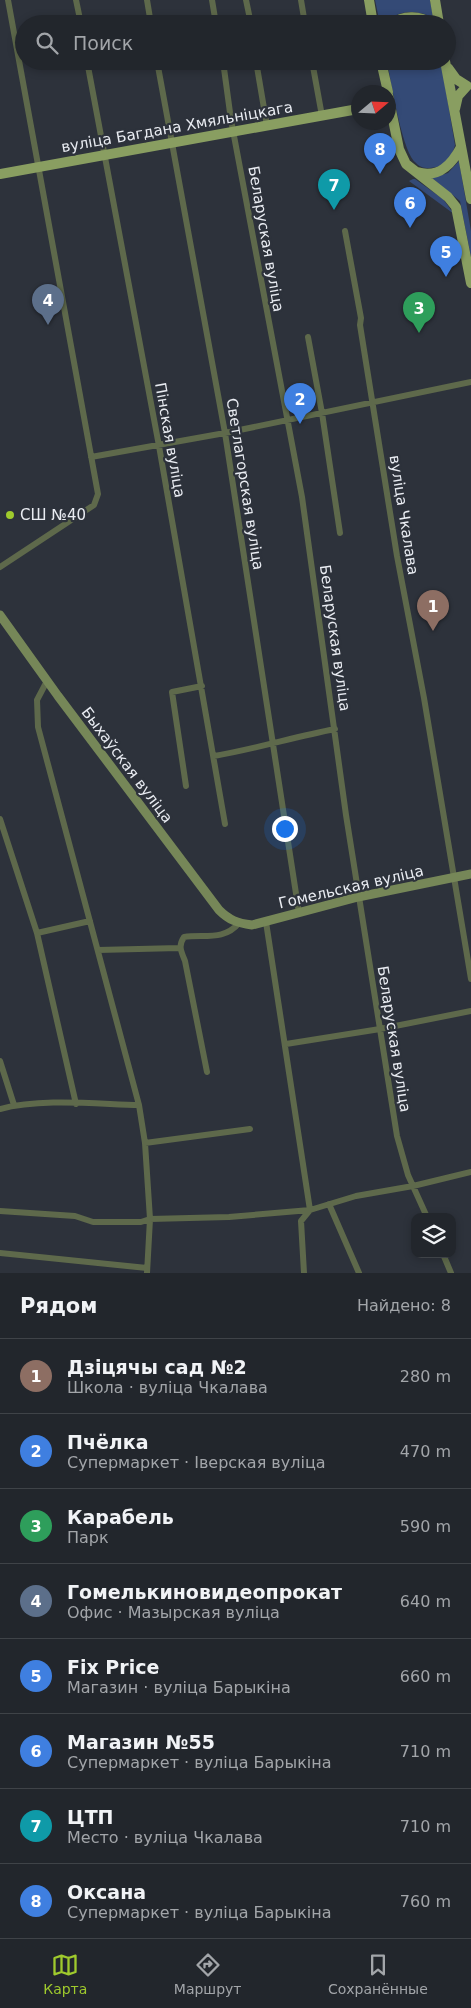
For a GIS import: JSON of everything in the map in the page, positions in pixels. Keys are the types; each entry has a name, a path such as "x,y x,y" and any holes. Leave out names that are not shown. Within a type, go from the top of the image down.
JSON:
{"main road":[{"path":"368,0 371,15"},
{"path":"435,0 438,15"},
{"path":"383,70 386,85"},
{"path":"447,70 471,199"},
{"path":"451,70 456,79 469,86 458,96 454,112"},
{"name":"вуліца Багдана Хмяльніцкага","path":"0,174 351,110"},
{"path":"394,130 399,149 406,164 448,197 456,207 471,283"},
{"path":"413,170 429,174 445,170 456,157 461,147"},
{"name":"Быхаўская вуліца","path":"1,619 219,910 228,918 238,923"},
{"name":"Гомельская вуліца","path":"238,923 252,925 358,897 471,874"}],"street":[{"path":"8,0 15,41"},
{"path":"76,0 79,15"},
{"path":"147,0 150,15"},
{"path":"212,0 214,15"},
{"path":"246,0 248,15"},
{"path":"301,0 304,15"},
{"path":"0,567 94,505 98,494 20,70"},
{"name":"Пінская вуліца","path":"90,70 159,446 225,824"},
{"name":"Светлагорская вуліца","path":"159,70 225,433 299,913"},
{"name":"Беларуская вуліца","path":"224,70 302,498 358,897 397,1136 413,1186 425,1213"},
{"path":"258,70 267,126"},
{"path":"314,70 322,116"},
{"name":"вуліца Чкалава","path":"345,231 361,318 360,325 397,556 424,698 471,979"},
{"path":"308,336 340,533"},
{"path":"91,457 225,433 471,382"},
{"path":"0,1253 147,1271 150,1219 145,1143 139,1105 38,727 37,700 48,681"},
{"path":"186,786 172,692 202,686"},
{"path":"214,756 248,750 273,742 335,729"},
{"path":"0,819 37,933 76,1104"},
{"path":"37,933 90,921"},
{"path":"266,922 310,1210 302,1221 304,1273"},
{"path":"207,1072 185,961 179,948 184,936 223,935 232,932 238,923"},
{"path":"98,950 179,948"},
{"path":"286,1044 380,1029 471,1011"},
{"path":"0,1060 14,1105"},
{"path":"0,1110 14,1105 42,1103 139,1105"},
{"path":"145,1143 250,1129"},
{"path":"0,1211 75,1216 93,1222 141,1222 150,1219 229,1217 310,1210 356,1196 413,1186 471,1172"},
{"path":"329,1204 360,1273"},
{"path":"445,1258 451,1273"}],"shaded area":[{"path":"375,0 430,0 432,15 408,12 396,15 378,15"},
{"path":"389,70 442,70 455,145 453,152 440,166 422,167 410,155 401,130 396,105 396,85 392,85"},
{"path":"459,161 471,231 471,257 460,201 432,178 448,173"},
{"path":"413,179 443,199 454,214 409,181"}],"place":[{"name":"Оксана","path":"380,174"},
{"name":"ЦТП","path":"334,210"},
{"name":"Магазин №55","path":"410,228"},
{"name":"Fix Price","path":"446,277"},
{"name":"Гомелькиновидеопрокат","path":"48,325"},
{"name":"Карабель","path":"419,333"},
{"name":"Пчёлка","path":"300,424"},
{"name":"СШ №40","path":"10,515"},
{"name":"Дзіцячы сад №2","path":"433,631"}]}
